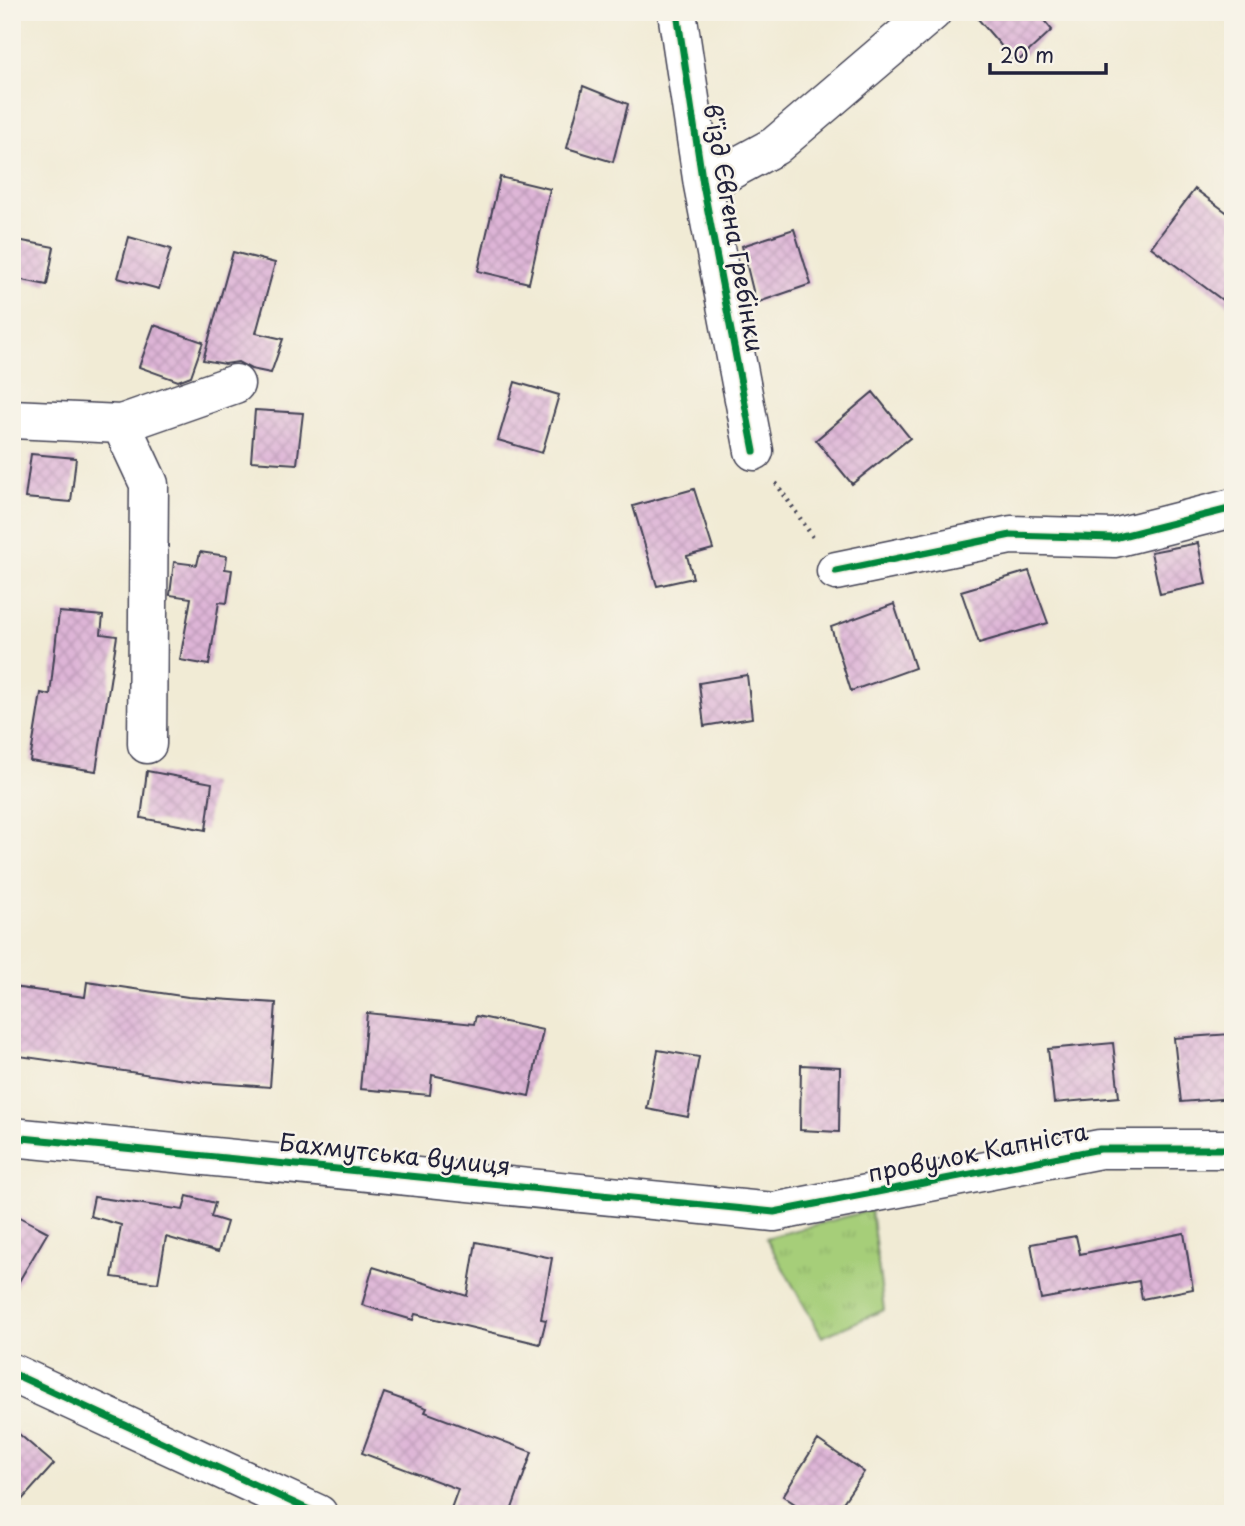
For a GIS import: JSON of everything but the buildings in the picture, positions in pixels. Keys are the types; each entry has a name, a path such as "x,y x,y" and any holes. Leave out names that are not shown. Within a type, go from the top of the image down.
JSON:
{"street":[{"name":"в'їзд Євгена Гребінки","path":"677,12 703,185 754,451"},
{"path":"703,185 775,146 932,12"},
{"path":"12,419 121,424 235,384"},
{"path":"121,424 149,484 148,744"},
{"path":"836,571 1011,535 1114,537 1233,508"},
{"name":"Бахмутська вулиця","path":"12,1137 774,1212"},
{"name":"провулок Капніста","path":"774,1212 1100,1149 1233,1149"},
{"path":"12,1373 318,1514"}],"path":[{"path":"754,451 836,571"}],"green space":[{"path":"871,1210 884,1310 822,1337 766,1238"}],"cycle path":[{"path":"677,12 703,185 754,451"},
{"path":"836,571 1011,535 1114,538 1233,508"},
{"path":"12,1137 774,1212 1100,1149 1233,1149"},
{"path":"12,1373 318,1514"}]}
